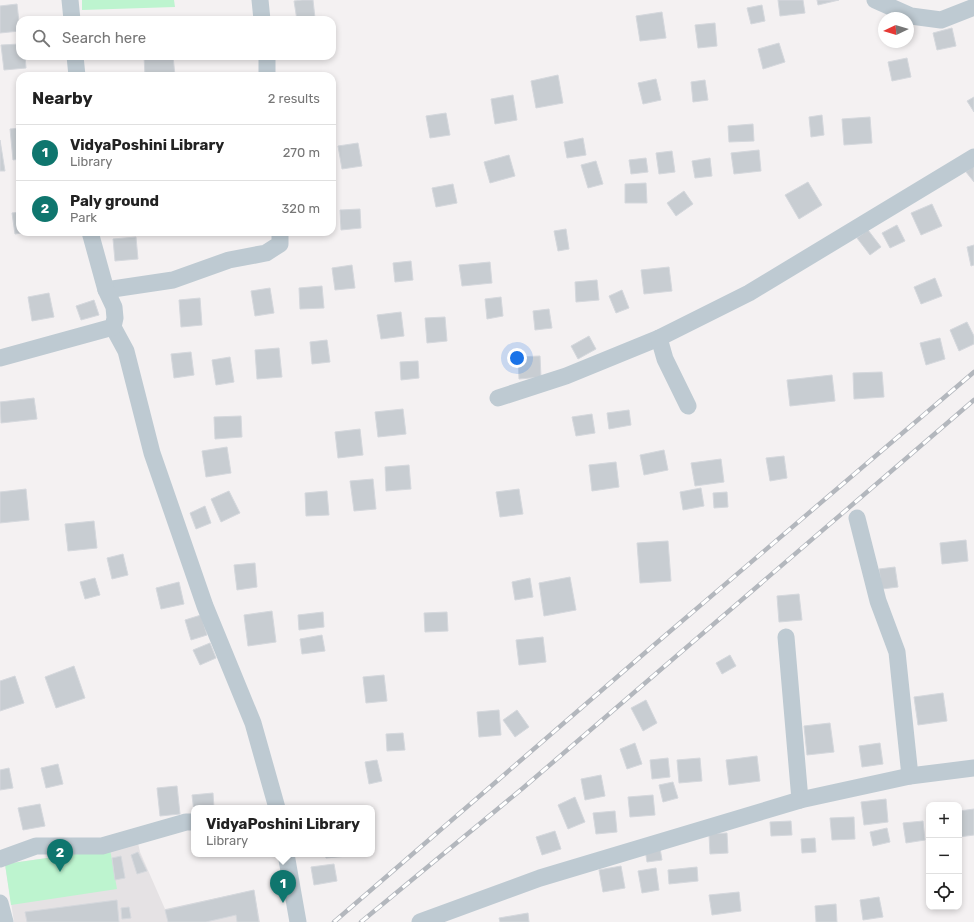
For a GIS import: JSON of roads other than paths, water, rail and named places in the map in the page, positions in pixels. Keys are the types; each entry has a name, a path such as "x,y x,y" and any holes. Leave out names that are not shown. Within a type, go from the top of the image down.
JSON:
{"street":[{"path":"70,0 72,16"},
{"path":"260,0 262,16"},
{"path":"875,0 911,16 941,20 974,6"},
{"path":"75,60 77,72"},
{"path":"267,60 267,72"},
{"path":"498,398 566,376 659,338 749,293 974,157"},
{"path":"91,236 106,290 114,307 115,318 113,327 126,351 152,454 205,606 253,723 276,805"},
{"path":"106,290 173,280 229,260 266,252 280,244 280,236"},
{"path":"0,358 113,327"},
{"path":"659,338 665,359 688,406"},
{"path":"856,518 878,601 897,652 910,776"},
{"path":"786,637 800,800"},
{"path":"420,922 540,878 800,800 910,776 974,768"},
{"path":"0,860 36,846 102,846 186,822 191,822"},
{"path":"287,857 298,922"},
{"path":"0,903 5,922"}],"railway":[{"path":"334,922 654,645 974,372"},
{"path":"361,922 523,788 974,400"}],"place":[{"name":"Paly ground","path":"60,872"},
{"name":"VidyaPoshini Library","path":"283,903"}]}
